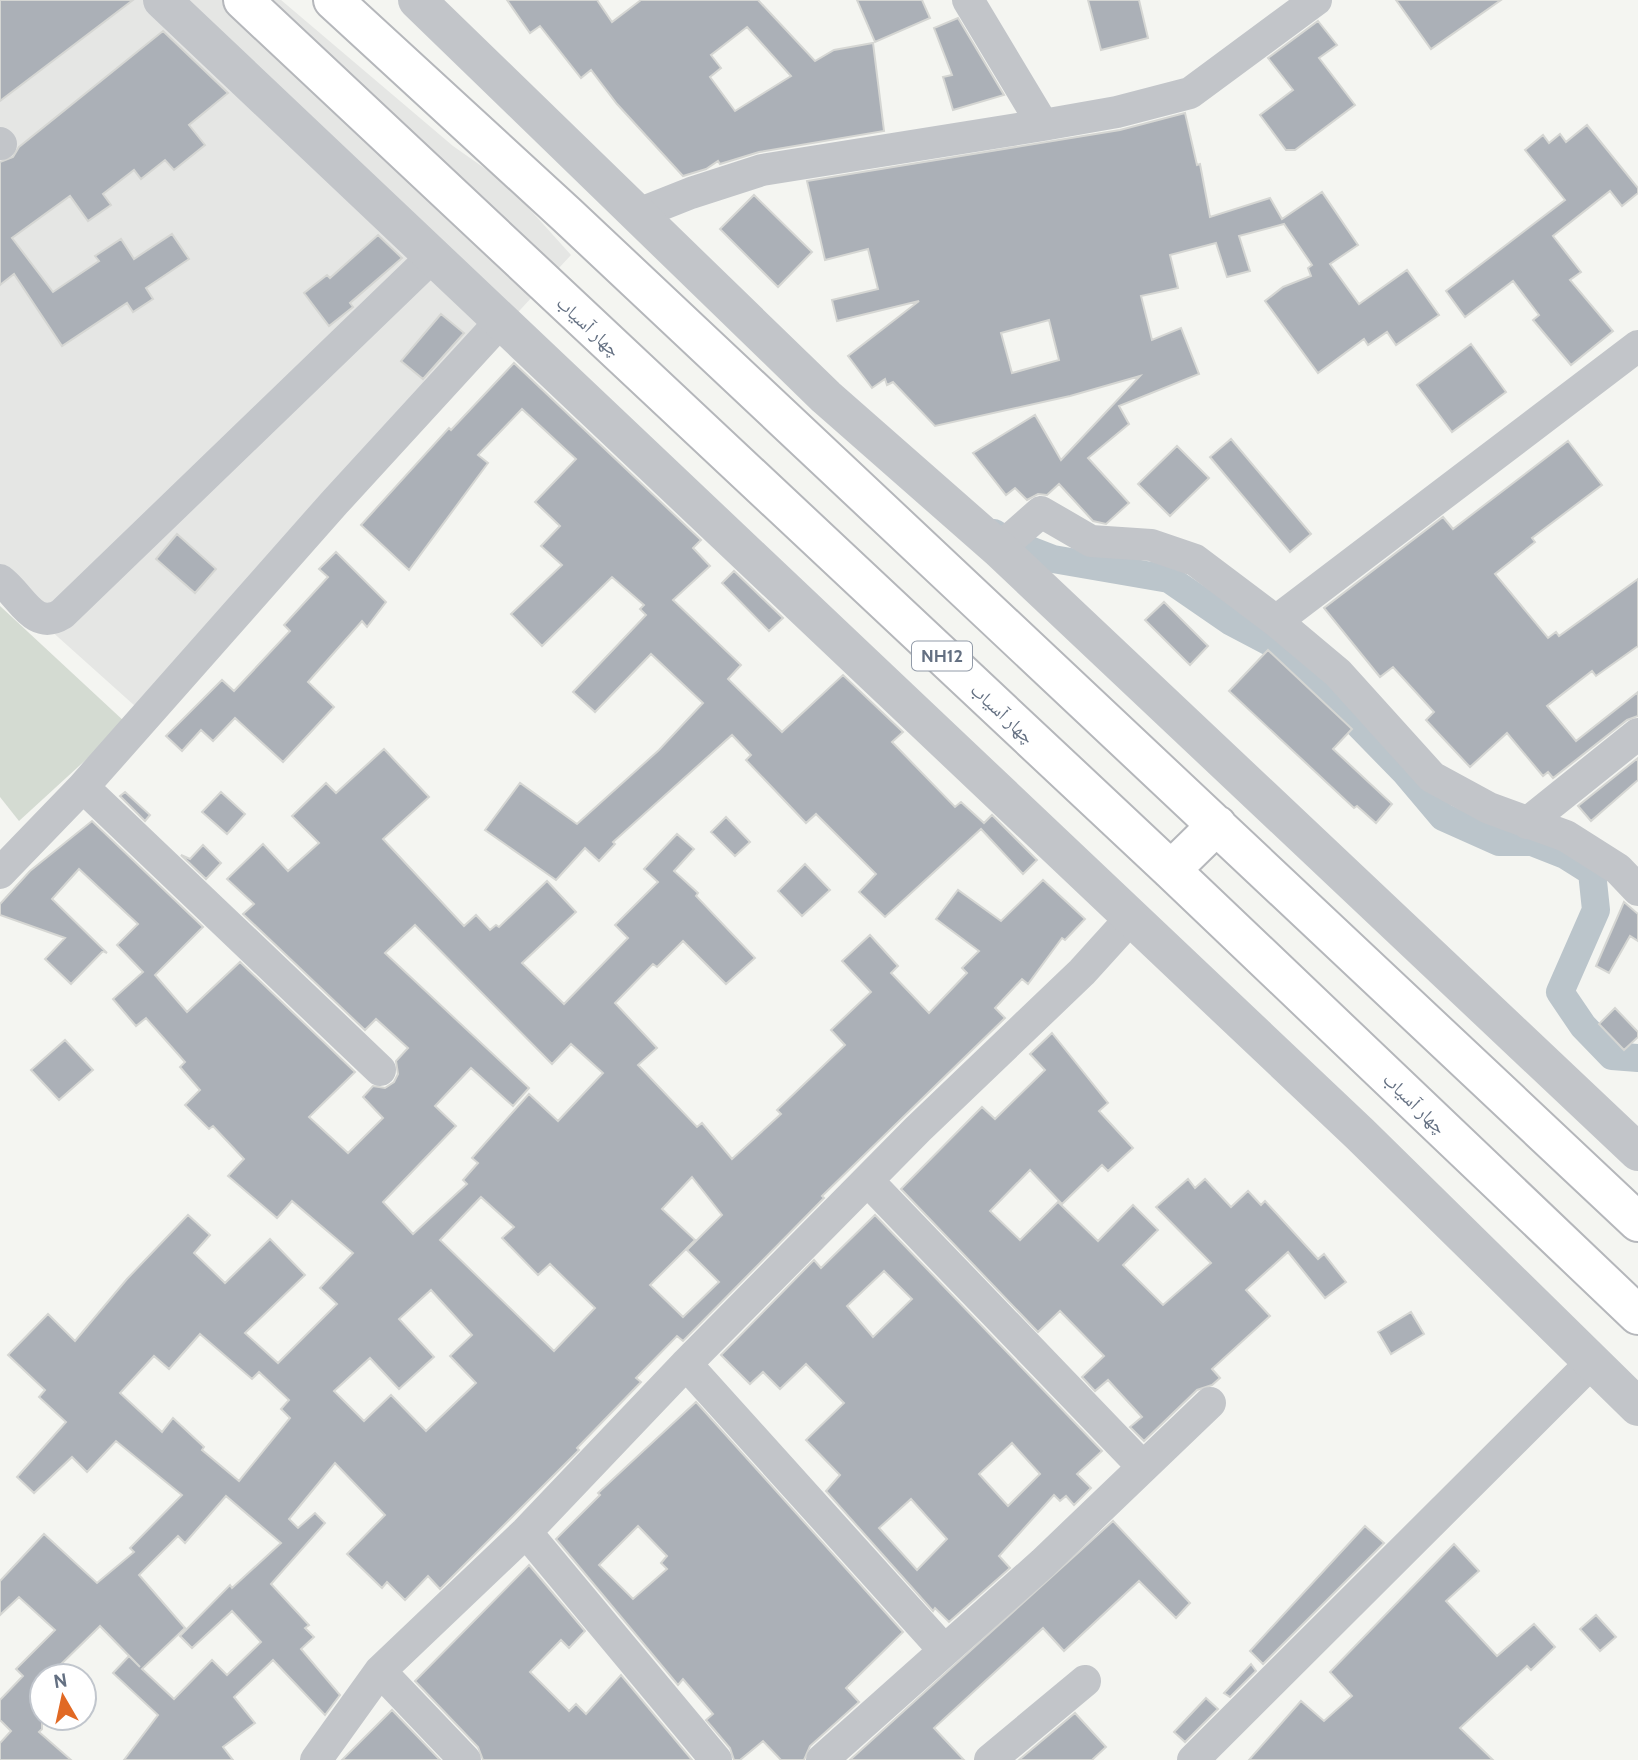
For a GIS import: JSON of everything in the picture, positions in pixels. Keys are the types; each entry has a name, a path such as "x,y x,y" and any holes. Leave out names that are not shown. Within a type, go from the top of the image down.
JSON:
{"highway":[{"name":"چهار آسیاب","path":"243,0 1171,870 1638,1315"},
{"path":"333,0 567,215 1638,1222"},
{"path":"1171,870 1217,825"}],"street":[{"path":"162,0 1360,1134 1591,1363 1638,1406"},
{"path":"417,0 651,209 826,397 1012,538 1638,1152"},
{"path":"968,0 1043,125"},
{"path":"651,209 762,170 1117,112 1190,93 1316,0"},
{"path":"0,580 38,620 51,621 62,614 433,256"},
{"path":"0,873 83,787 335,502 501,321"},
{"path":"1276,621 1638,346"},
{"path":"1012,538 1041,512 1091,541 1152,545 1195,560 1276,621 1338,673 1432,777 1489,808 1566,836 1618,869 1638,890"},
{"path":"1527,823 1638,734"},
{"path":"83,787 380,1070"},
{"path":"317,1760 380,1671 526,1532 686,1364 918,1129 1082,972 1131,918"},
{"path":"868,1181 1143,1467"},
{"path":"1194,1760 1591,1363"},
{"path":"686,1364 944,1650"},
{"path":"822,1760 1043,1563 1210,1403"},
{"path":"526,1532 716,1760"},
{"path":"380,1671 465,1760"},
{"path":"990,1760 1085,1681"}],"shaded area":[{"path":"0,0 281,0 453,146 507,184 571,255 145,715 0,585"},
{"path":"0,606 126,723 19,821 0,797"}],"building":[{"path":"0,0 133,0 0,101"},
{"path":"507,0 597,0 612,22 641,0 758,0 815,61 834,50 873,43 884,131 759,152 720,164 718,161 706,169 683,176 617,104 591,70 581,78 540,26 530,33","holes":["747,27 791,76 735,111 710,77 721,68 711,55"]},
{"path":"857,0 922,0 930,18 875,42"},
{"path":"1088,0 1139,0 1148,38 1101,50"},
{"path":"1396,0 1501,0 1431,49"},
{"path":"958,18 1004,95 953,110 943,77 952,75 934,28"},
{"path":"1318,21 1337,45 1319,58 1355,105 1295,150 1286,150 1260,115 1293,90 1268,58"},
{"path":"163,31 228,93 189,125 205,145 174,170 165,160 141,179 134,170 103,194 111,205 88,221 70,196 12,238 53,292 99,261 95,256 121,239 134,259 172,234 189,259 146,288 153,299 133,312 127,303 62,346 14,274 0,285 0,162 13,157 19,147"},
{"path":"1185,113 1197,165 1200,164 1210,217 1270,198 1282,219 1322,192 1358,245 1330,264 1359,304 1407,270 1439,315 1396,345 1387,332 1368,345 1364,339 1318,373 1265,301 1283,287 1311,276 1308,268 1312,265 1284,224 1239,236 1250,271 1227,277 1216,243 1170,255 1178,288 1141,296 1152,340 1181,328 1199,374 1119,406 1129,424 1088,458 1129,503 1106,524 1093,521 1059,484 1047,495 1038,494 1027,500 1015,488 1006,495 973,453 1035,415 1061,460 1140,376 1070,396 935,426 893,382 887,385 885,379 872,388 848,356 919,301 837,321 832,300 878,289 868,249 825,260 807,181 1120,130","holes":["1049,320 1059,360 1012,373 1001,333"]},
{"path":"1587,125 1638,188 1638,193 1622,206 1610,191 1553,236 1581,272 1570,280 1613,331 1571,365 1533,320 1539,315 1513,281 1465,317 1446,291 1565,200 1525,150 1543,135 1549,143 1560,134 1566,142"},
{"path":"754,195 812,252 778,287 720,229"},
{"path":"378,235 402,258 350,303 353,307 329,326 304,293 327,275 330,278"},
{"path":"441,314 464,333 423,379 401,361"},
{"path":"1471,344 1506,392 1452,432 1417,385"},
{"path":"514,363 701,540 693,548 710,566 673,600 741,665 728,679 782,732 843,675 903,732 892,742 955,807 961,802 984,823 992,815 1037,860 1023,874 981,829 885,917 859,892 876,874 816,814 806,823 746,760 751,755 732,735 613,842 615,844 599,861 585,848 556,880 485,830 520,783 577,824 659,750 703,703 651,654 595,712 573,692 646,615 640,609 644,605 612,577 542,646 511,614 562,565 541,546 560,526 535,502 576,459 522,409 478,455 488,463 409,570 361,525 449,428 451,430"},
{"path":"1231,439 1311,534 1290,552 1210,457"},
{"path":"1568,441 1602,485 1532,538 1535,542 1495,574 1548,638 1556,632 1559,636 1638,579 1638,646 1596,676 1592,671 1547,706 1576,741 1638,692 1638,716 1627,720 1553,778 1548,772 1543,776 1507,733 1470,767 1426,720 1434,712 1393,667 1380,677 1324,608 1443,517 1453,529"},
{"path":"1177,446 1209,478 1170,516 1138,484"},
{"path":"177,534 216,569 195,593 156,559"},
{"path":"336,552 386,602 367,627 362,621 308,682 334,707 283,762 235,718 213,741 201,730 182,751 166,736 222,680 234,691 290,631 284,625 328,577 319,569"},
{"path":"734,571 783,618 769,631 722,583"},
{"path":"1164,602 1208,646 1190,665 1145,620"},
{"path":"1268,650 1352,729 1333,749 1392,804 1376,823 1357,806 1354,808 1229,691"},
{"path":"384,749 429,797 383,839 464,926 476,915 490,930 496,925 499,927 547,881 576,912 522,963 564,1004 628,938 615,925 658,882 644,869 677,834 694,849 674,871 698,893 696,896 755,958 726,984 683,941 657,967 653,964 615,1003 657,1048 638,1065 697,1127 702,1123 732,1159 781,1114 777,1110 845,1045 831,1030 871,992 842,961 870,935 898,966 891,973 929,1013 967,973 962,968 979,951 936,919 958,890 1001,921 1043,880 1085,919 1065,940 1062,938 1028,984 1022,979 995,1008 1005,1018 822,1196 824,1198 683,1341 677,1336 636,1378 641,1382 577,1448 579,1450 440,1589 428,1576 405,1600 387,1582 382,1588 347,1554 385,1515 335,1463 289,1519 298,1528 315,1513 325,1523 271,1584 309,1625 305,1628 314,1637 301,1649 340,1695 325,1715 273,1660 234,1697 255,1723 223,1747 233,1760 124,1760 158,1715 113,1673 129,1656 140,1667 100,1626 63,1662 28,1662 28,1732 39,1732 71,1760 0,1760 0,1743 11,1731 0,1720 0,1700 23,1676 16,1669 55,1630 19,1597 0,1615 0,1581 44,1534 97,1583 134,1552 130,1548 182,1495 116,1441 87,1472 72,1457 34,1493 17,1477 66,1422 39,1397 45,1390 8,1355 48,1314 75,1341 127,1279 188,1215 210,1235 194,1253 225,1283 270,1239 305,1275 245,1333 278,1363 337,1304 320,1288 353,1253 292,1201 277,1218 228,1176 244,1159 213,1126 209,1129 185,1105 200,1090 180,1067 185,1062 146,1018 136,1026 113,999 143,972 117,945 138,924 79,869 52,899 107,953 103,951 71,984 45,959 65,938 0,915 0,904 30,871 92,821 203,927 155,975 187,1012 240,962 355,1072 309,1117 348,1153 383,1118 363,1097 373,1086 385,1088 394,1082 398,1074 396,1061 408,1048 376,1019 365,1030 243,914 254,904 227,879 263,844 288,871 319,843 292,816 326,783 336,793","holes":["415,925 552,1064 571,1044 603,1073 558,1121 529,1094 472,1158 478,1163 463,1180 467,1184 413,1234 383,1202 456,1126 435,1106 471,1068 513,1106 529,1088 385,953","692,1177 722,1215 687,1250 719,1282 683,1317 650,1285 695,1240 662,1209","481,1197 514,1227 502,1238 538,1275 550,1264 595,1308 554,1351 440,1240","431,1290 472,1335 450,1356 476,1383 426,1431 391,1395 364,1421 334,1391 370,1358 399,1389 434,1357 399,1319","200,1334 252,1379 259,1372 289,1400 281,1409 290,1418 239,1481 202,1450 204,1447 173,1418 162,1432 120,1393 154,1356 169,1369","226,1496 281,1543 232,1588 230,1585 180,1636 192,1648 232,1611 261,1642 227,1675 212,1660 174,1699 142,1669 185,1628 139,1575 178,1536 185,1543"]},
{"path":"1638,758 1638,780 1591,821 1578,806"},
{"path":"125,792 150,815 145,821 120,796"},
{"path":"221,792 245,814 227,834 202,812"},
{"path":"726,817 750,842 735,856 711,832"},
{"path":"203,845 221,863 206,879 181,855 190,859"},
{"path":"805,864 830,890 802,916 778,891"},
{"path":"1624,902 1638,914 1638,941 1630,936 1609,973 1596,966"},
{"path":"1615,1008 1638,1032 1638,1037 1624,1050 1599,1024"},
{"path":"1052,1033 1108,1103 1099,1111 1133,1148 1108,1171 1102,1165 1062,1204 1030,1170 990,1211 1020,1240 1058,1202 1098,1241 1133,1205 1158,1230 1123,1265 1163,1305 1211,1263 1156,1207 1188,1179 1195,1188 1205,1179 1231,1207 1248,1191 1261,1205 1265,1201 1318,1259 1324,1254 1346,1282 1325,1298 1288,1252 1246,1290 1270,1316 1212,1369 1220,1378 1212,1385 1197,1390 1144,1441 1130,1427 1142,1417 1108,1380 1095,1391 1082,1377 1104,1356 1060,1311 1038,1332 901,1189 982,1107 995,1119 1045,1070 1030,1054"},
{"path":"65,1040 93,1070 59,1100 31,1070"},
{"path":"875,1215 1102,1451 1077,1474 1091,1488 1074,1505 1066,1496 1060,1501 1054,1495 999,1556 1010,1568 949,1622 935,1608 933,1611 826,1491 840,1475 806,1440 844,1403 806,1364 780,1389 763,1372 750,1384 721,1355 814,1260 821,1268","holes":["884,1271 912,1299 873,1337 847,1306","1012,1443 1040,1474 1008,1506 979,1474","911,1499 947,1539 917,1570 879,1528"]},
{"path":"1411,1312 1424,1334 1391,1354 1378,1332"},
{"path":"696,1402 903,1632 846,1688 859,1702 810,1746 804,1760 781,1760 763,1741 740,1760 734,1760 730,1748 706,1720 713,1714 683,1679 678,1685 556,1539 600,1495 598,1493","holes":["638,1526 667,1556 661,1563 667,1569 633,1599 599,1565"]},
{"path":"1113,1521 1190,1603 1176,1618 1139,1581 1064,1651 1043,1628 934,1728 964,1760 850,1760"},
{"path":"1365,1526 1384,1543 1263,1664 1250,1651"},
{"path":"1454,1544 1479,1571 1446,1601 1497,1656 1534,1624 1555,1647 1531,1670 1527,1666 1460,1728 1493,1760 1249,1760 1301,1701 1324,1721 1352,1696 1330,1672"},
{"path":"529,1565 585,1631 569,1648 561,1640 530,1672 569,1711 576,1704 586,1714 621,1675 692,1760 483,1760 478,1747 415,1681"},
{"path":"1596,1615 1616,1637 1600,1651 1580,1629"},
{"path":"1251,1664 1256,1671 1230,1697 1224,1693"},
{"path":"1206,1698 1218,1709 1185,1742 1174,1732"},
{"path":"392,1710 440,1760 342,1760"},
{"path":"1075,1713 1106,1747 1092,1760 1019,1760"}],"waterway":[{"path":"994,533 1009,542 1053,559 1169,579 1230,621 1287,651 1405,772 1443,817 1499,842 1532,842 1565,855 1592,872 1596,910 1560,992 1583,1026 1612,1056 1638,1058"}]}
